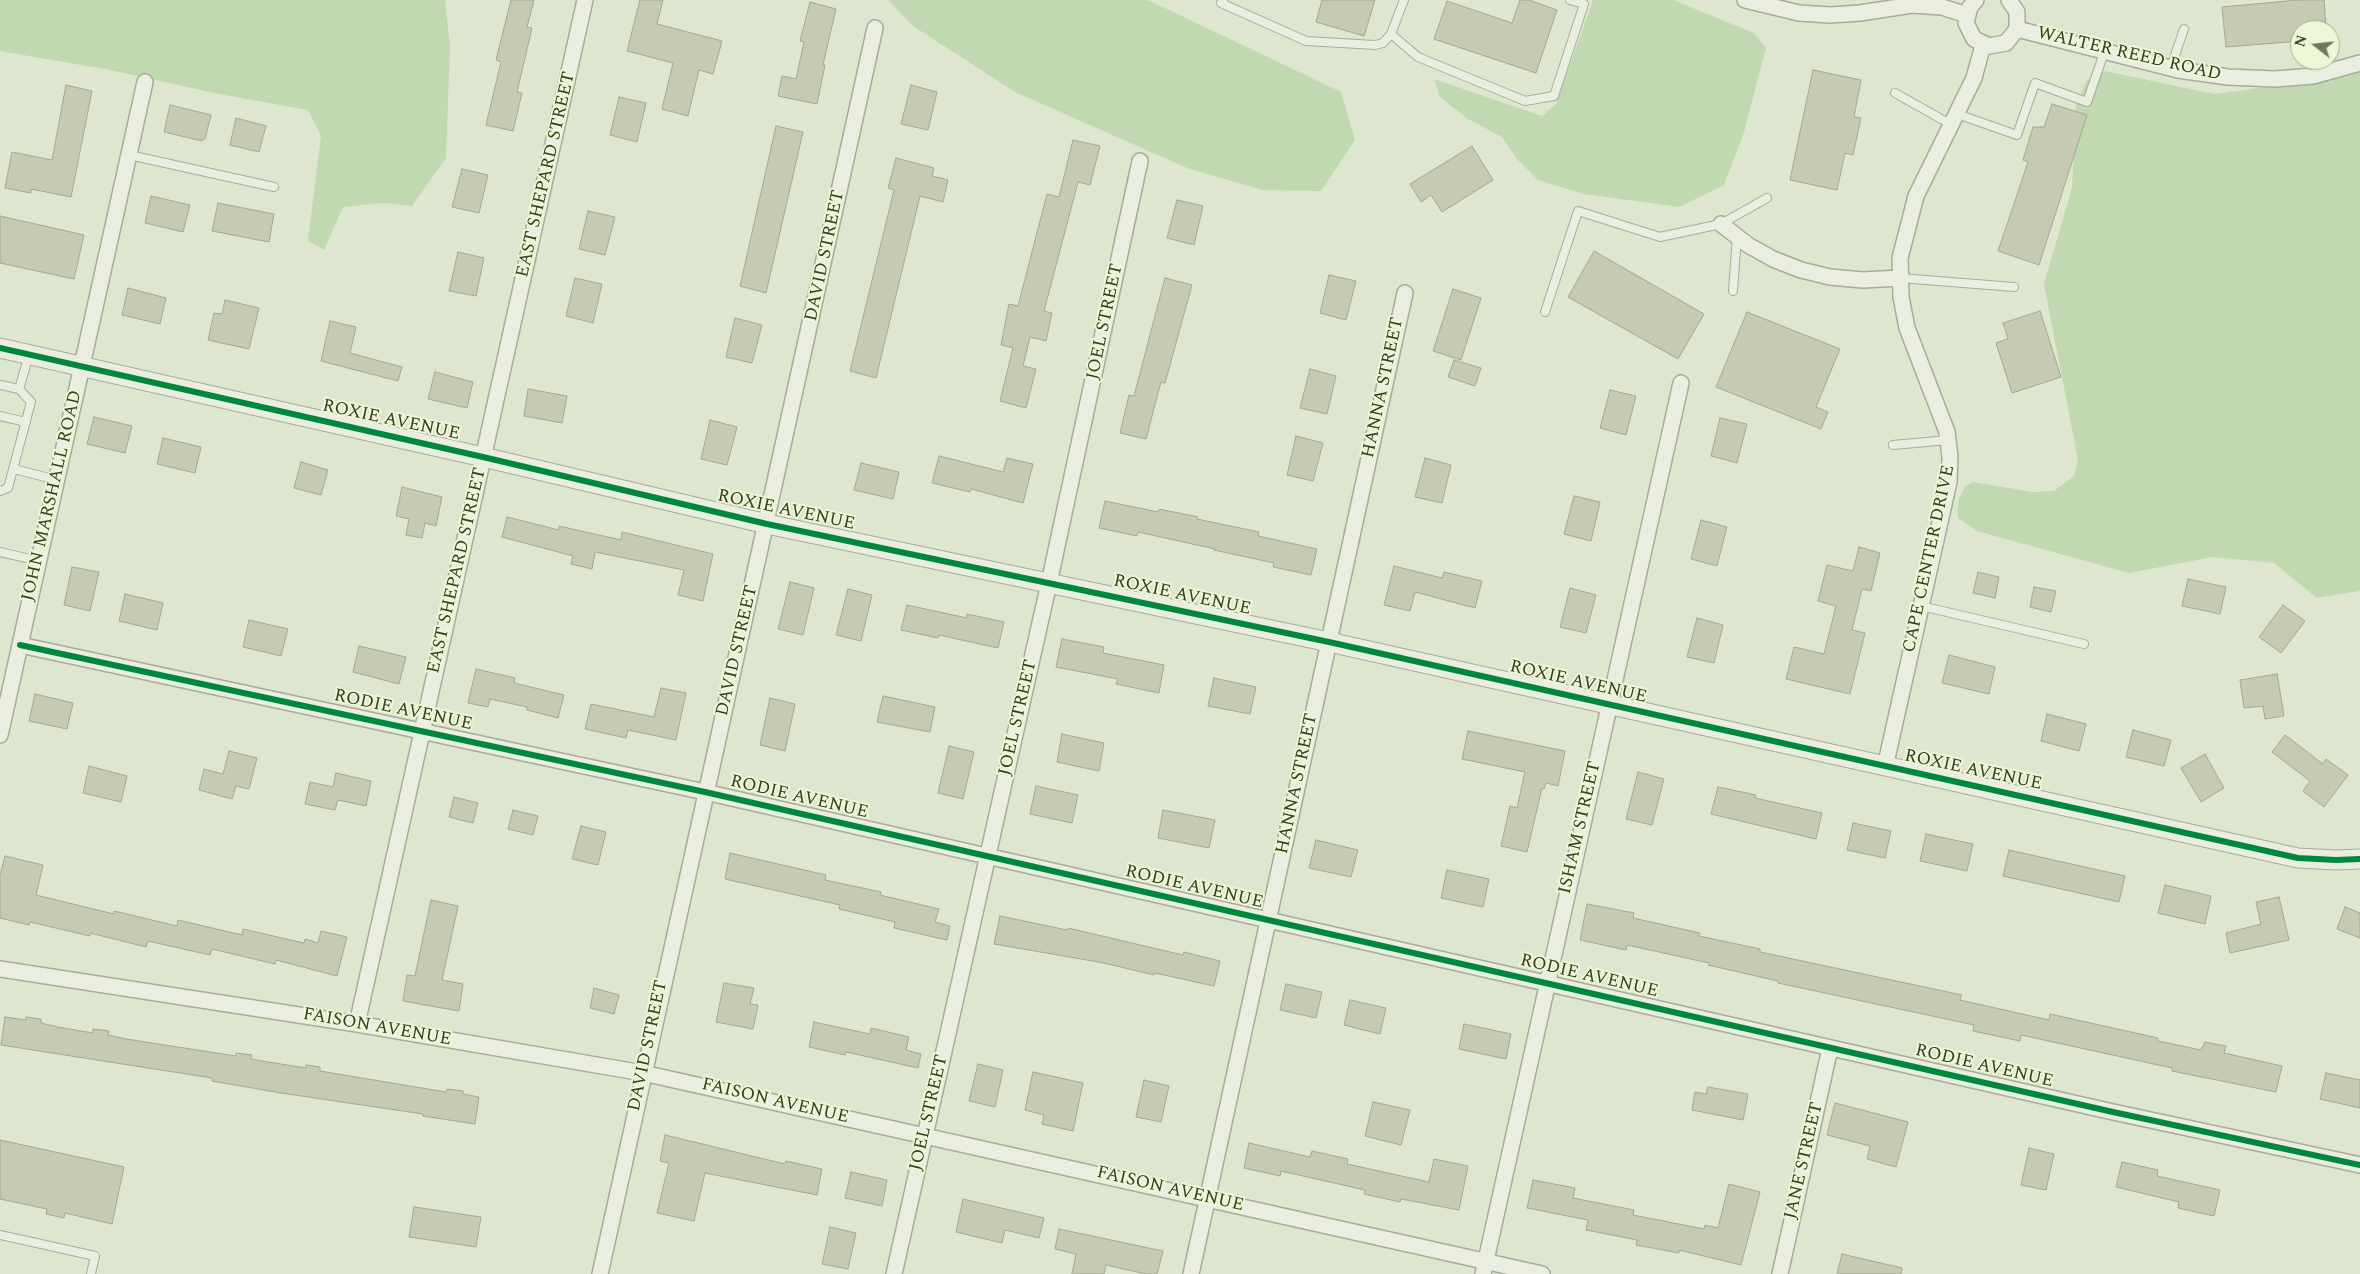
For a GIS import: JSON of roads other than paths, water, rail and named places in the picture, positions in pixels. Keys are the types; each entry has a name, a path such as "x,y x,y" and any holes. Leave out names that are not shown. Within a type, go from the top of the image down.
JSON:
{"street":[{"name":"EAST SHEPARD STREET","path":"357,1024 586,0"},
{"path":"1745,0 1793,6 1830,15 1912,5 1942,7 1967,15"},
{"path":"1976,0 1967,15 1969,32 1974,39 1983,45 1998,46 2006,43 2017,29 2019,20 2017,12 2008,0"},
{"name":"DAVID STREET","path":"600,1274 643,1072 767,524 875,28"},
{"name":"WALTER REED ROAD","path":"2017,29 2171,68 2228,77 2275,79 2326,74 2360,63"},
{"name":"CAPE CENTER DRIVE","path":"1885,767 1949,482 1950,457 1947,432 1907,328 1900,278 1900,258 1916,196 1974,78 1983,45"},
{"name":"JOHN MARSHALL ROAD","path":"0,735 4,703 20,645 145,82"},
{"name":"JOEL STREET","path":"894,1274 1049,583 1140,161"},
{"path":"1721,224 1774,259 1801,270 1830,277 1863,280 1900,278"},
{"name":"HANNA STREET","path":"1191,1274 1405,293"},
{"name":"ROXIE AVENUE","path":"0,348 81,368 483,457 767,524 1329,642 2298,858 2360,859"},
{"name":"ISHAM STREET","path":"1485,1268 1681,383"},
{"name":"RODIE AVENUE","path":"20,645 705,792 1830,1048 2360,1165"},
{"name":"FAISON AVENUE","path":"0,969 357,1024 559,1060 643,1072 1208,1199 1485,1268 1542,1274"},
{"name":"JANE STREET","path":"1780,1274 1830,1048"}],"lane":[{"path":"1223,0 1221,3 1306,41 1375,45 1383,43 1391,34 1404,0"},
{"path":"1391,34 1418,57 1525,101 1554,96 1584,4 1570,0"},
{"path":"2171,68 2184,29"},
{"path":"1895,93 1955,119 2017,135 2035,84 2087,102 2105,50"},
{"path":"129,155 274,187"},
{"path":"1545,312 1578,211 1660,237 1721,224 1767,198"},
{"path":"1733,292 1738,236"},
{"path":"1900,278 1954,281 2014,288"},
{"path":"19,389 29,354"},
{"path":"0,385 19,389 31,402 8,488 0,492"},
{"path":"0,416 26,422"},
{"path":"1893,444 1948,440"},
{"path":"14,469 57,480"},
{"path":"0,552 38,561"},
{"path":"1921,606 2084,644"},
{"path":"0,1235 95,1256 91,1274"}]}
